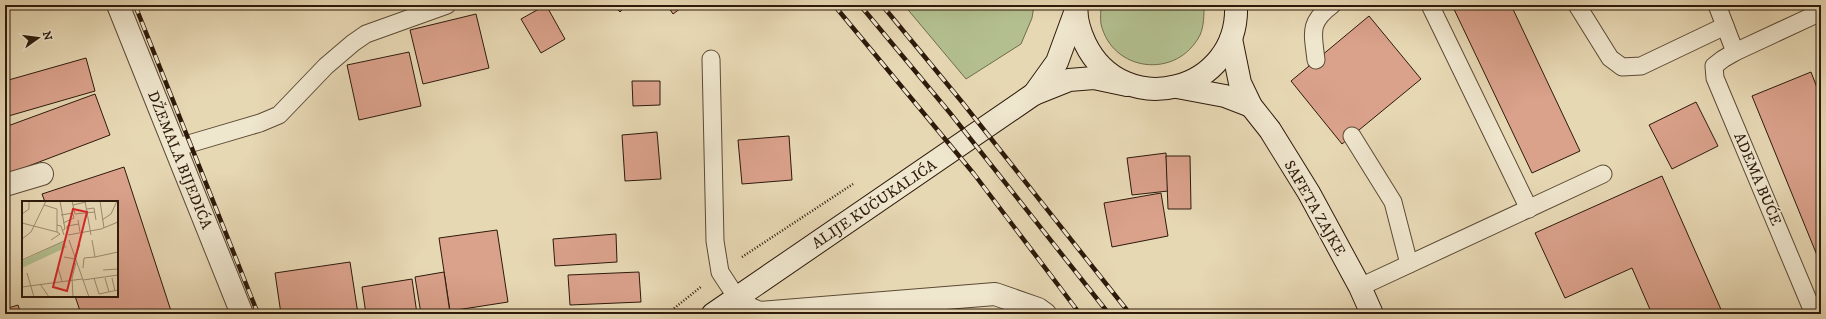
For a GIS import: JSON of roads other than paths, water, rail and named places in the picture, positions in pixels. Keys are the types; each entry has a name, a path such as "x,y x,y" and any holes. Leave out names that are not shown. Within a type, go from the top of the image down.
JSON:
{"main road":[{"name":"DŽEMALA BIJEDIĆA","path":"118,5 242,314"},
{"path":"1177,87 1200,77 1218,60 1232,39 1236,16 1236,5"},
{"path":"1077,7 1080,33 1090,55 1106,73 1127,85"},
{"name":"ALIJE KUČUKALIĆA","path":"1034,94 1057,62 1077,7"},
{"name":"SAFETA ZAJKE","path":"1232,39 1240,83 1251,106 1270,130 1309,194 1360,287 1372,314"},
{"name":"ALIJE KUČUKALIĆA","path":"713,314 1034,94 1069,80 1094,78 1152,90 1177,87"},
{"path":"1177,87 1225,96 1251,106"},
{"path":"5,184 42,174"},
{"path":"737,298 748,308 759,313 995,294 1038,309 1045,314"}],"lane":[{"path":"175,148 260,123 279,115 326,66 366,34 447,5"},
{"path":"1316,60 1312,30 1322,13 1332,5"},
{"path":"1430,5 1529,208"},
{"path":"1577,5 1610,58 1622,67 1641,66 1725,26"},
{"path":"1717,5 1735,52"},
{"name":"ADEMA BUĆE","path":"1814,314 1715,78 1714,66 1722,59 1735,52 1821,12"},
{"path":"711,59 715,241 720,272 737,298"},
{"path":"1352,136 1393,202 1409,264"},
{"path":"1360,287 1603,174"}],"railway":[{"path":"135,5 258,314"},
{"path":"834,5 974,174 1080,314"},
{"path":"860,5 950,113 1109,314"},
{"path":"882,5 962,102 1130,314"}]}
